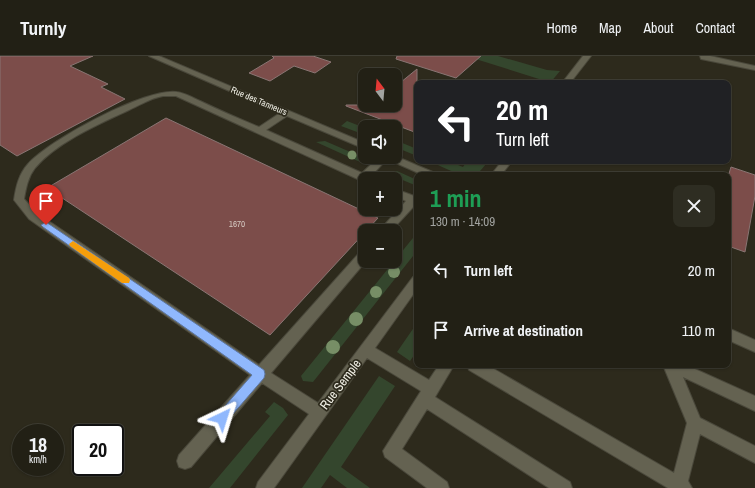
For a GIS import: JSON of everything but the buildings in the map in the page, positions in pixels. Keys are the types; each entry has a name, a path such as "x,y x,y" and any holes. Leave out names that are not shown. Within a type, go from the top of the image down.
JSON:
{"street":[{"name":"Rue des Tanneurs","path":"153,56 358,143"},
{"path":"568,80 587,56"},
{"path":"704,56 755,68"},
{"path":"319,412 260,374 33,216 19,200 24,178 35,162 54,146 146,100 163,94 178,94 358,175"},
{"path":"259,131 286,113"},
{"path":"402,162 425,172"},
{"path":"370,172 377,164"},
{"path":"498,172 505,164"},
{"path":"402,195 414,201"},
{"path":"392,224 414,202"},
{"path":"185,461 358,262"},
{"name":"Rue Semple","path":"264,488 414,284"},
{"path":"731,335 755,346"},
{"path":"366,350 564,488"},
{"path":"442,488 391,451 445,368"},
{"path":"479,368 682,486 695,423 671,368"},
{"path":"677,368 755,404"},
{"path":"695,423 755,455"}],"green space":[{"path":"466,56 498,56 547,70 560,71 552,80 538,80 539,79"},
{"path":"347,121 358,125 358,132 341,126"},
{"path":"325,141 358,155 358,161 316,142"},
{"path":"402,143 414,148 414,155 402,150"},
{"path":"436,164 456,164 463,167 465,164 486,164 478,172 454,172"},
{"path":"402,173 414,179 414,185 402,180"},
{"path":"414,237 414,255 313,382 303,381 301,376 389,268 402,268 402,251"},
{"path":"414,327 414,355 410,361 397,352"},
{"path":"379,376 395,386 341,467 370,488 347,488 330,475 321,488 302,488"},
{"path":"274,402 283,408 288,415 230,488 209,488 270,416 265,412"}],"slow traffic":[{"path":"73,244 125,280"}],"route":[{"path":"46,225 260,374 222,418"}]}
